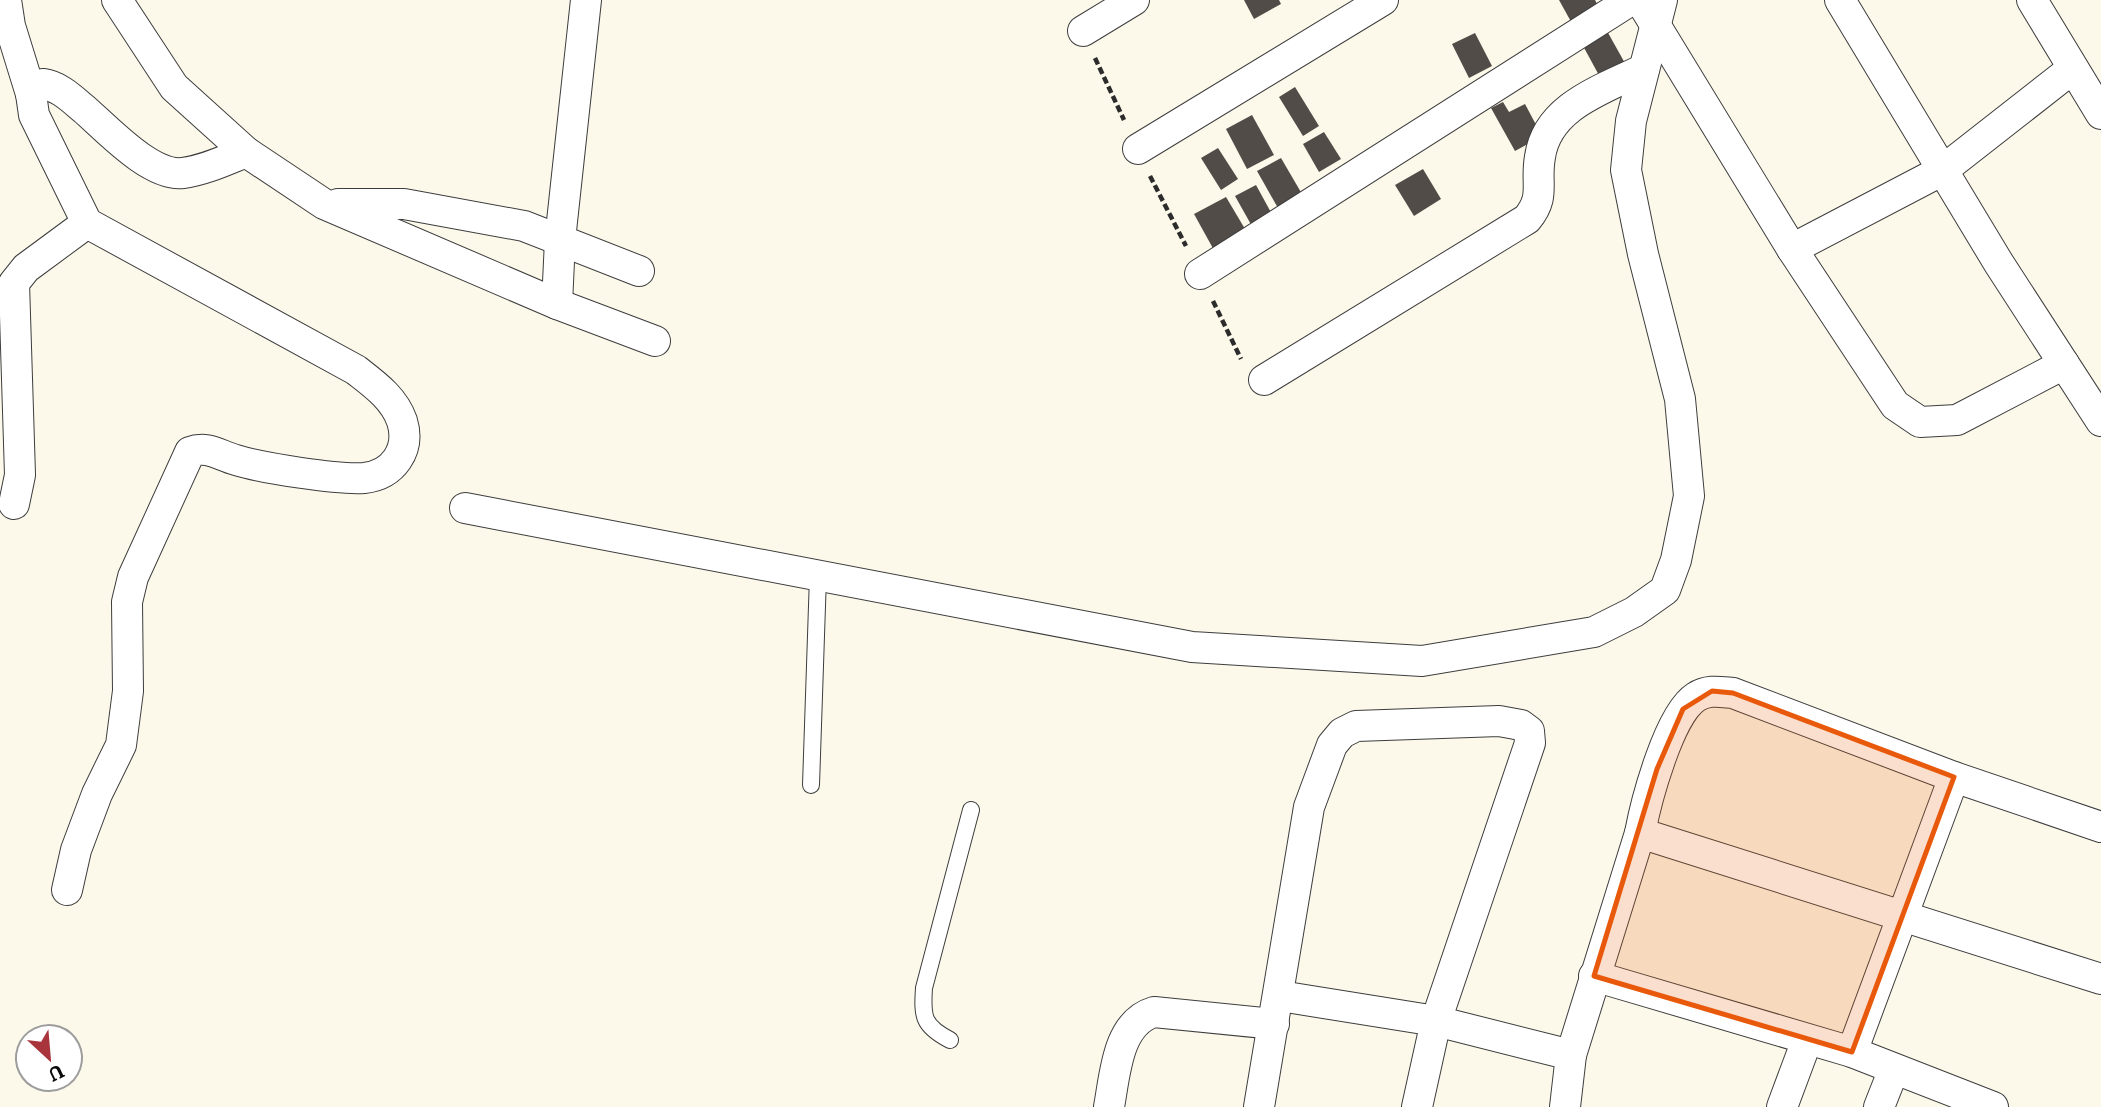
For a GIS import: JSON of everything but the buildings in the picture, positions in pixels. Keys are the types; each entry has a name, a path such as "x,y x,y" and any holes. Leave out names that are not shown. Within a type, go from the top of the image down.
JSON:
{"street":[{"path":"6,0 10,26 32,93 34,115 87,223 356,370 384,391 402,421 403,452 393,467 364,478 235,460 204,449 190,452 133,577 127,602 128,691 121,745 80,839 67,890"},
{"path":"117,0 174,87 246,152 324,204 556,304 655,341"},
{"path":"556,304 560,240 586,0"},
{"path":"1083,31 1134,0"},
{"path":"1138,149 1383,0"},
{"path":"1200,274 1631,0"},
{"path":"1640,0 1659,13 1792,249 1895,405 1920,422 1957,420 2064,364"},
{"path":"1840,0 2101,421"},
{"path":"2032,0 2101,114"},
{"path":"465,508 1192,647 1422,661 1594,632 1634,612 1665,590 1676,560 1689,496 1680,399 1643,254 1626,170 1631,121 1659,13"},
{"path":"1264,380 1527,219 1538,206 1539,156 1551,128 1572,105 1644,69"},
{"path":"1792,249 1943,170 2072,69"},
{"path":"32,93 43,84 51,85 69,96 147,162 168,172 181,173 208,167 246,152"},
{"path":"324,204 404,204 524,226 639,271"},
{"path":"14,504 20,475 14,283 26,268 87,223"},
{"path":"1565,1107 1571,1055 1640,833 1657,769 1683,709 1696,696 1712,691 1733,693 1954,777 2098,824"},
{"path":"1259,1107 1309,807 1332,744 1342,733 1356,726 1499,721 1521,725 1529,731 1530,743 1436,1021 1417,1107"},
{"path":"1852,1052 1954,777"},
{"path":"1640,833 1904,914 2101,979"},
{"path":"1594,976 1852,1052 1993,1107"},
{"path":"1109,1107 1119,1056 1131,1026 1140,1016 1154,1012 1277,1010 1436,1021 1571,1055"},
{"path":"1782,1107 1807,1040"},
{"path":"1879,1107 1894,1069"}],"lane":[{"path":"811,785 818,576"},
{"path":"950,1041 931,1031 922,1012 924,988 971,810"}],"path":[{"path":"1200,274 1236,352 1248,370 1264,380"}],"highlighted area":[{"path":"1712,691 1733,693 1954,777 1852,1052 1594,976 1657,769 1683,709"}]}
